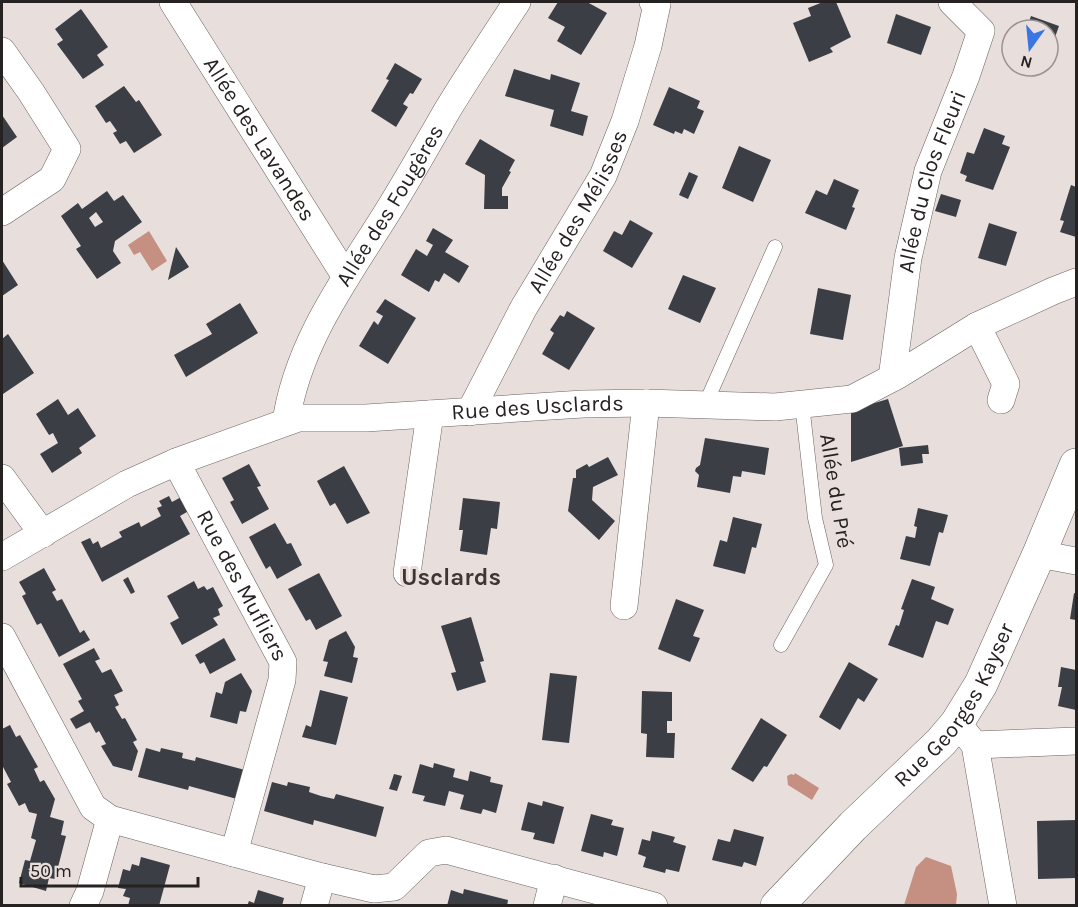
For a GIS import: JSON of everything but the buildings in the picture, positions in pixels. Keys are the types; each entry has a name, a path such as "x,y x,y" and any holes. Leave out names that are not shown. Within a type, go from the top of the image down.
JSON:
{"street":[{"name":"Allée des Lavandes","path":"173,2 346,277"},
{"name":"Allée des Fougères","path":"286,422 288,404 307,345 449,107 517,2"},
{"name":"Allée des Mélisses","path":"470,412 523,309 603,176 626,121 648,46 657,4 652,2"},
{"name":"Allée du Clos Fleuri","path":"892,378 908,258 928,171 966,76 981,31 952,2"},
{"path":"2,51 67,149 52,178 2,212"},
{"name":"Rue des Usclards","path":"2,557 127,484 176,462 298,418 366,418 583,404 646,403 775,407 852,399 892,378 977,326 1077,282"},
{"path":"977,326 1006,384 1001,400"},
{"path":"624,606 646,403"},
{"path":"407,573 430,414"},
{"name":"Rue des Mufliers","path":"176,462 283,662 282,680 234,853"},
{"name":"Rue Georges Kayser","path":"777,906 853,826 940,742 966,734 981,684 1077,465"},
{"path":"2,478 43,534"},
{"path":"1039,554 1077,561"},
{"path":"2,637 93,807 110,819 374,889 394,886 429,853 446,850 654,906"},
{"path":"1003,906 966,734 1077,741"},
{"path":"82,906 90,891 110,819"},
{"path":"314,906 322,877"},
{"path":"547,906 554,878"}],"lane":[{"path":"705,405 775,247"},
{"name":"Allée du Pré","path":"781,645 826,565 815,518 802,404"}],"shaded area":[{"path":"149,231 167,261 152,271 140,252 134,255 128,245"},
{"path":"795,773 819,788 812,800 788,785 787,776"},
{"path":"926,857 951,866 957,894 956,905 904,905 916,867"}],"district":[{"name":"Usclards","path":"451,577"}]}
